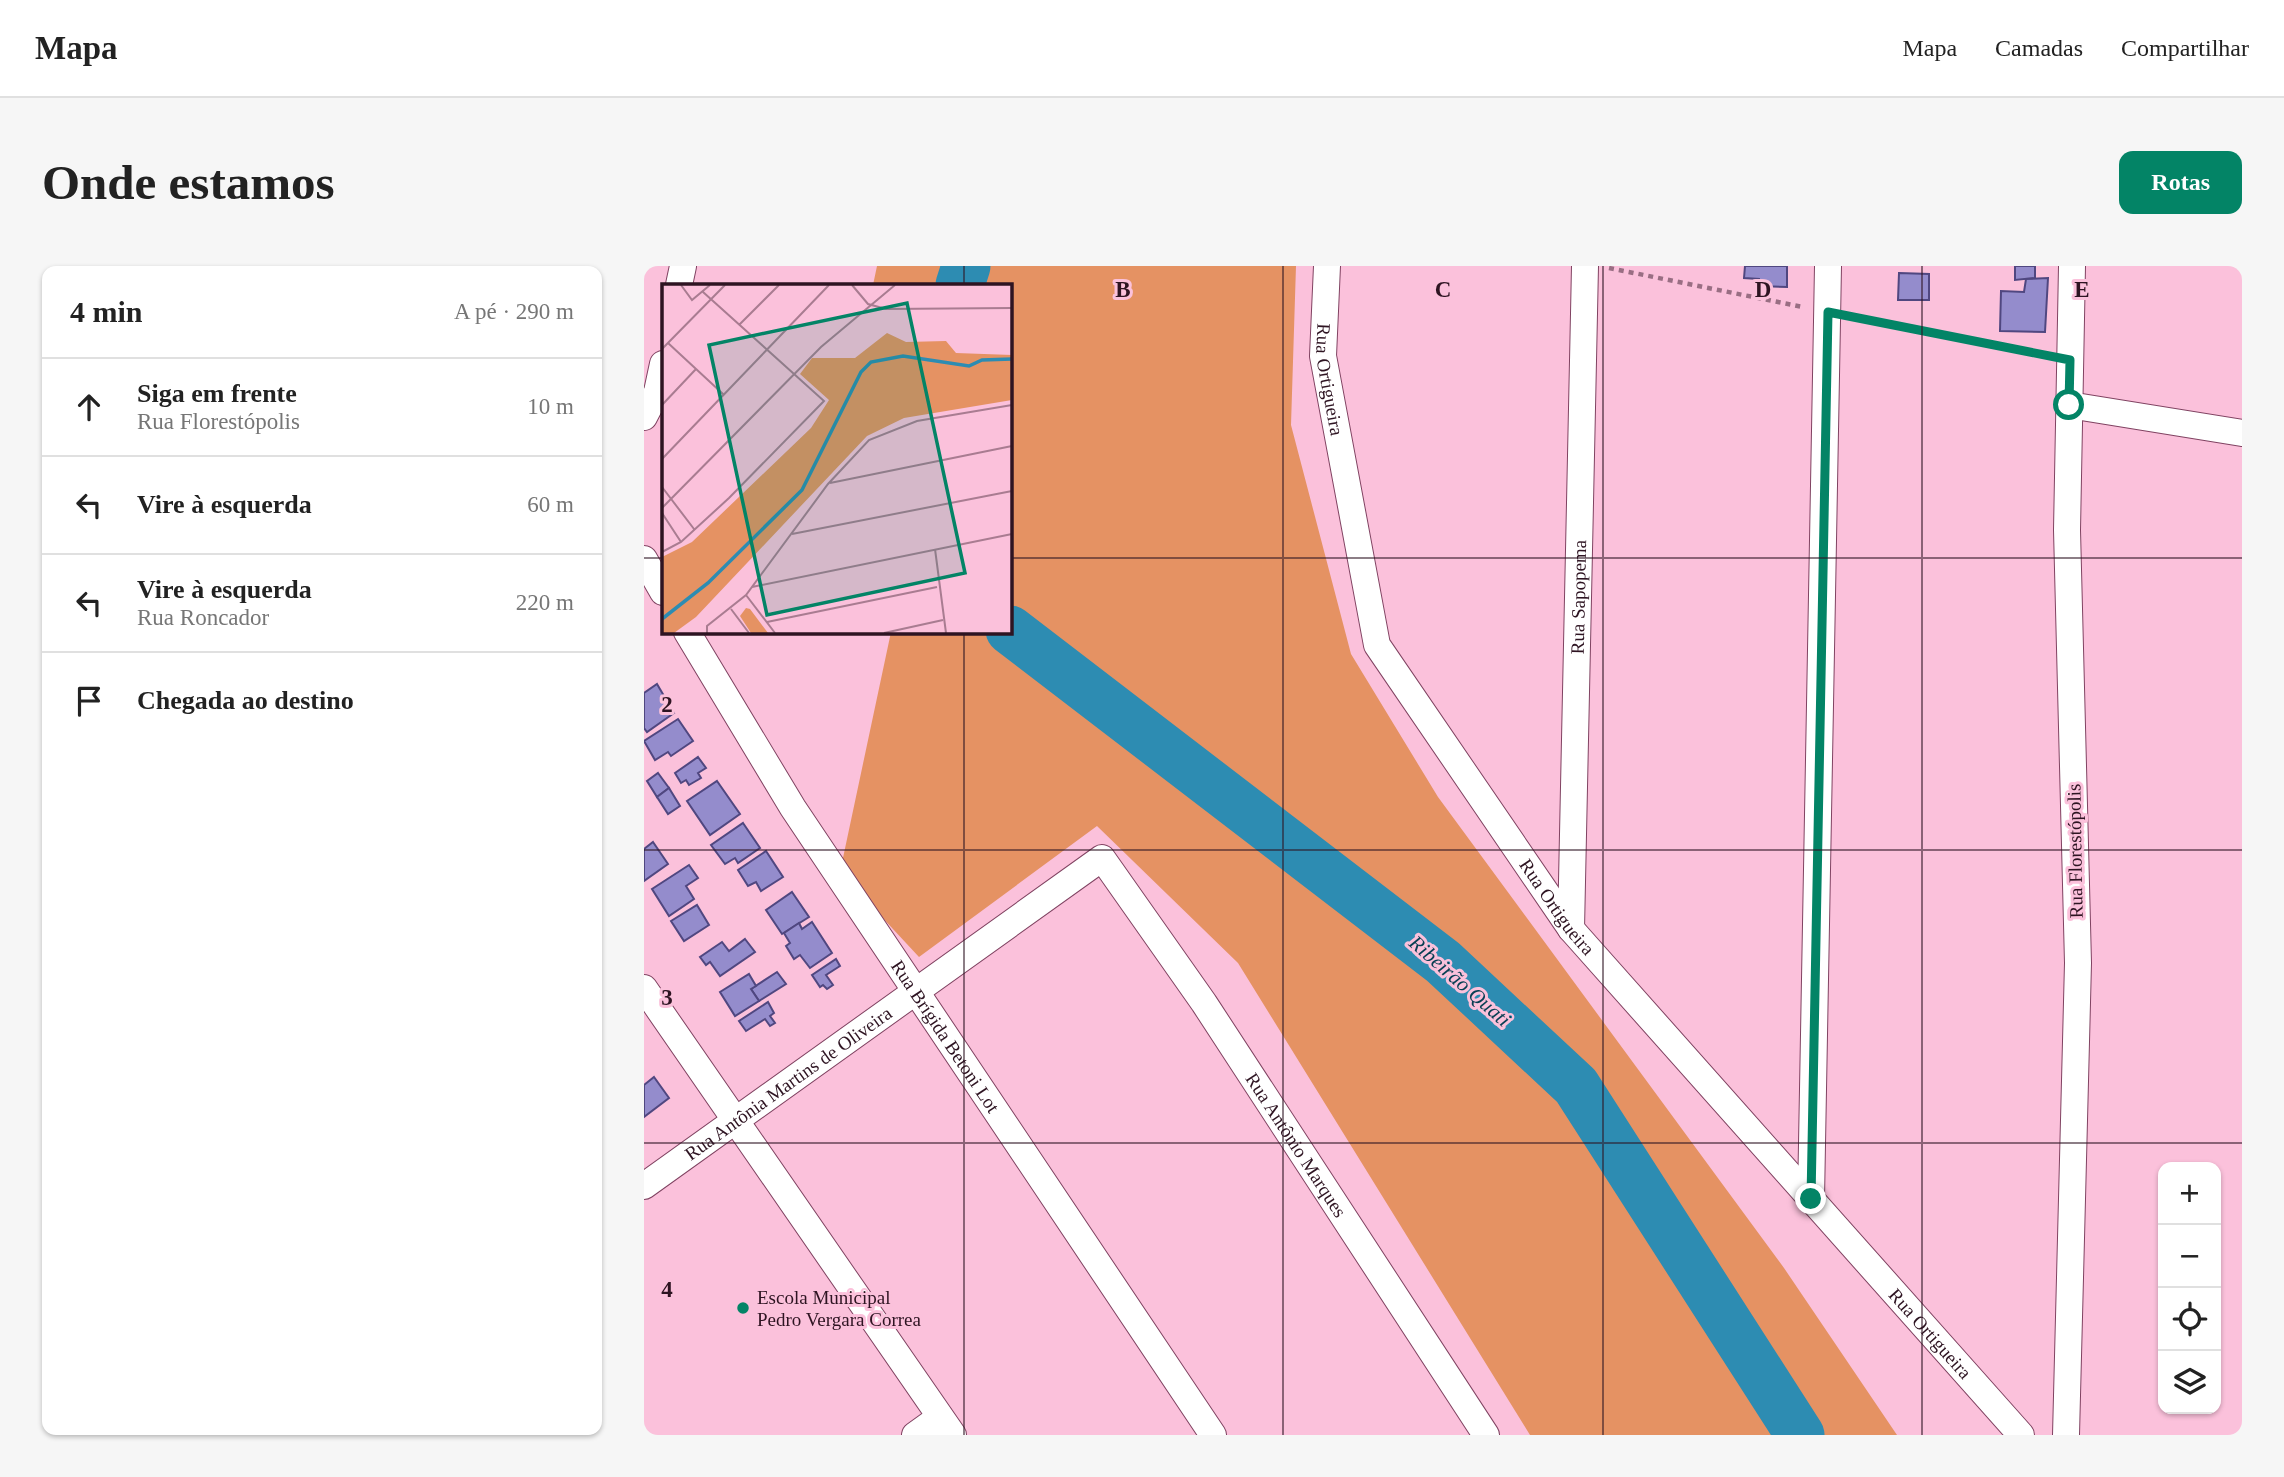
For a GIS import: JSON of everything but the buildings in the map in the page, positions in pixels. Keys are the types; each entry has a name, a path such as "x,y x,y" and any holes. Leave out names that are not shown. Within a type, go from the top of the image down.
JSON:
{"street":[{"path":"679,284 683,266"},
{"name":"Rua Ortigueira","path":"1327,266 1323,356 1377,645 1571,929 2021,1435"},
{"name":"Rua Sapopema","path":"1571,929 1585,266"},
{"path":"1811,1199 1828,266"},
{"name":"Rua Florestópolis","path":"2066,1435 2078,963 2067,530 2072,266"},
{"path":"644,417 657,393 662,369"},
{"path":"2069,405 2242,433"},
{"path":"644,559 662,590"},
{"name":"Rua Brígida Betoni Lot","path":"688,634 793,808 1213,1435"},
{"name":"Rua Antônia Martins de Oliveira","path":"644,1186 914,990 1102,858"},
{"name":"Rua Antônio Marques","path":"1102,858 1204,1003 1486,1435"},
{"path":"644,988 946,1426 915,1435"}],"path":[{"path":"1598,266 2070,360"}],"shaded area":[{"path":"877,266 1296,266 1291,425 1351,654 1438,797 1784,1268 1897,1435 1530,1435 1238,963 1097,826 919,957 840,872 891,634 1012,634 1012,284 873,284"}],"waterway":[{"name":"Ribeirão Quati","path":"960,284 966,266"},
{"name":"Ribeirão Quati","path":"1012,632 1443,962 1576,1086 1800,1435"}],"place":[{"name":"Escola Municipal Pedro Vergara Correa","path":"743,1308"}],"route":[{"path":"1811,1199 1828,312 2070,360 2069,405"}]}
